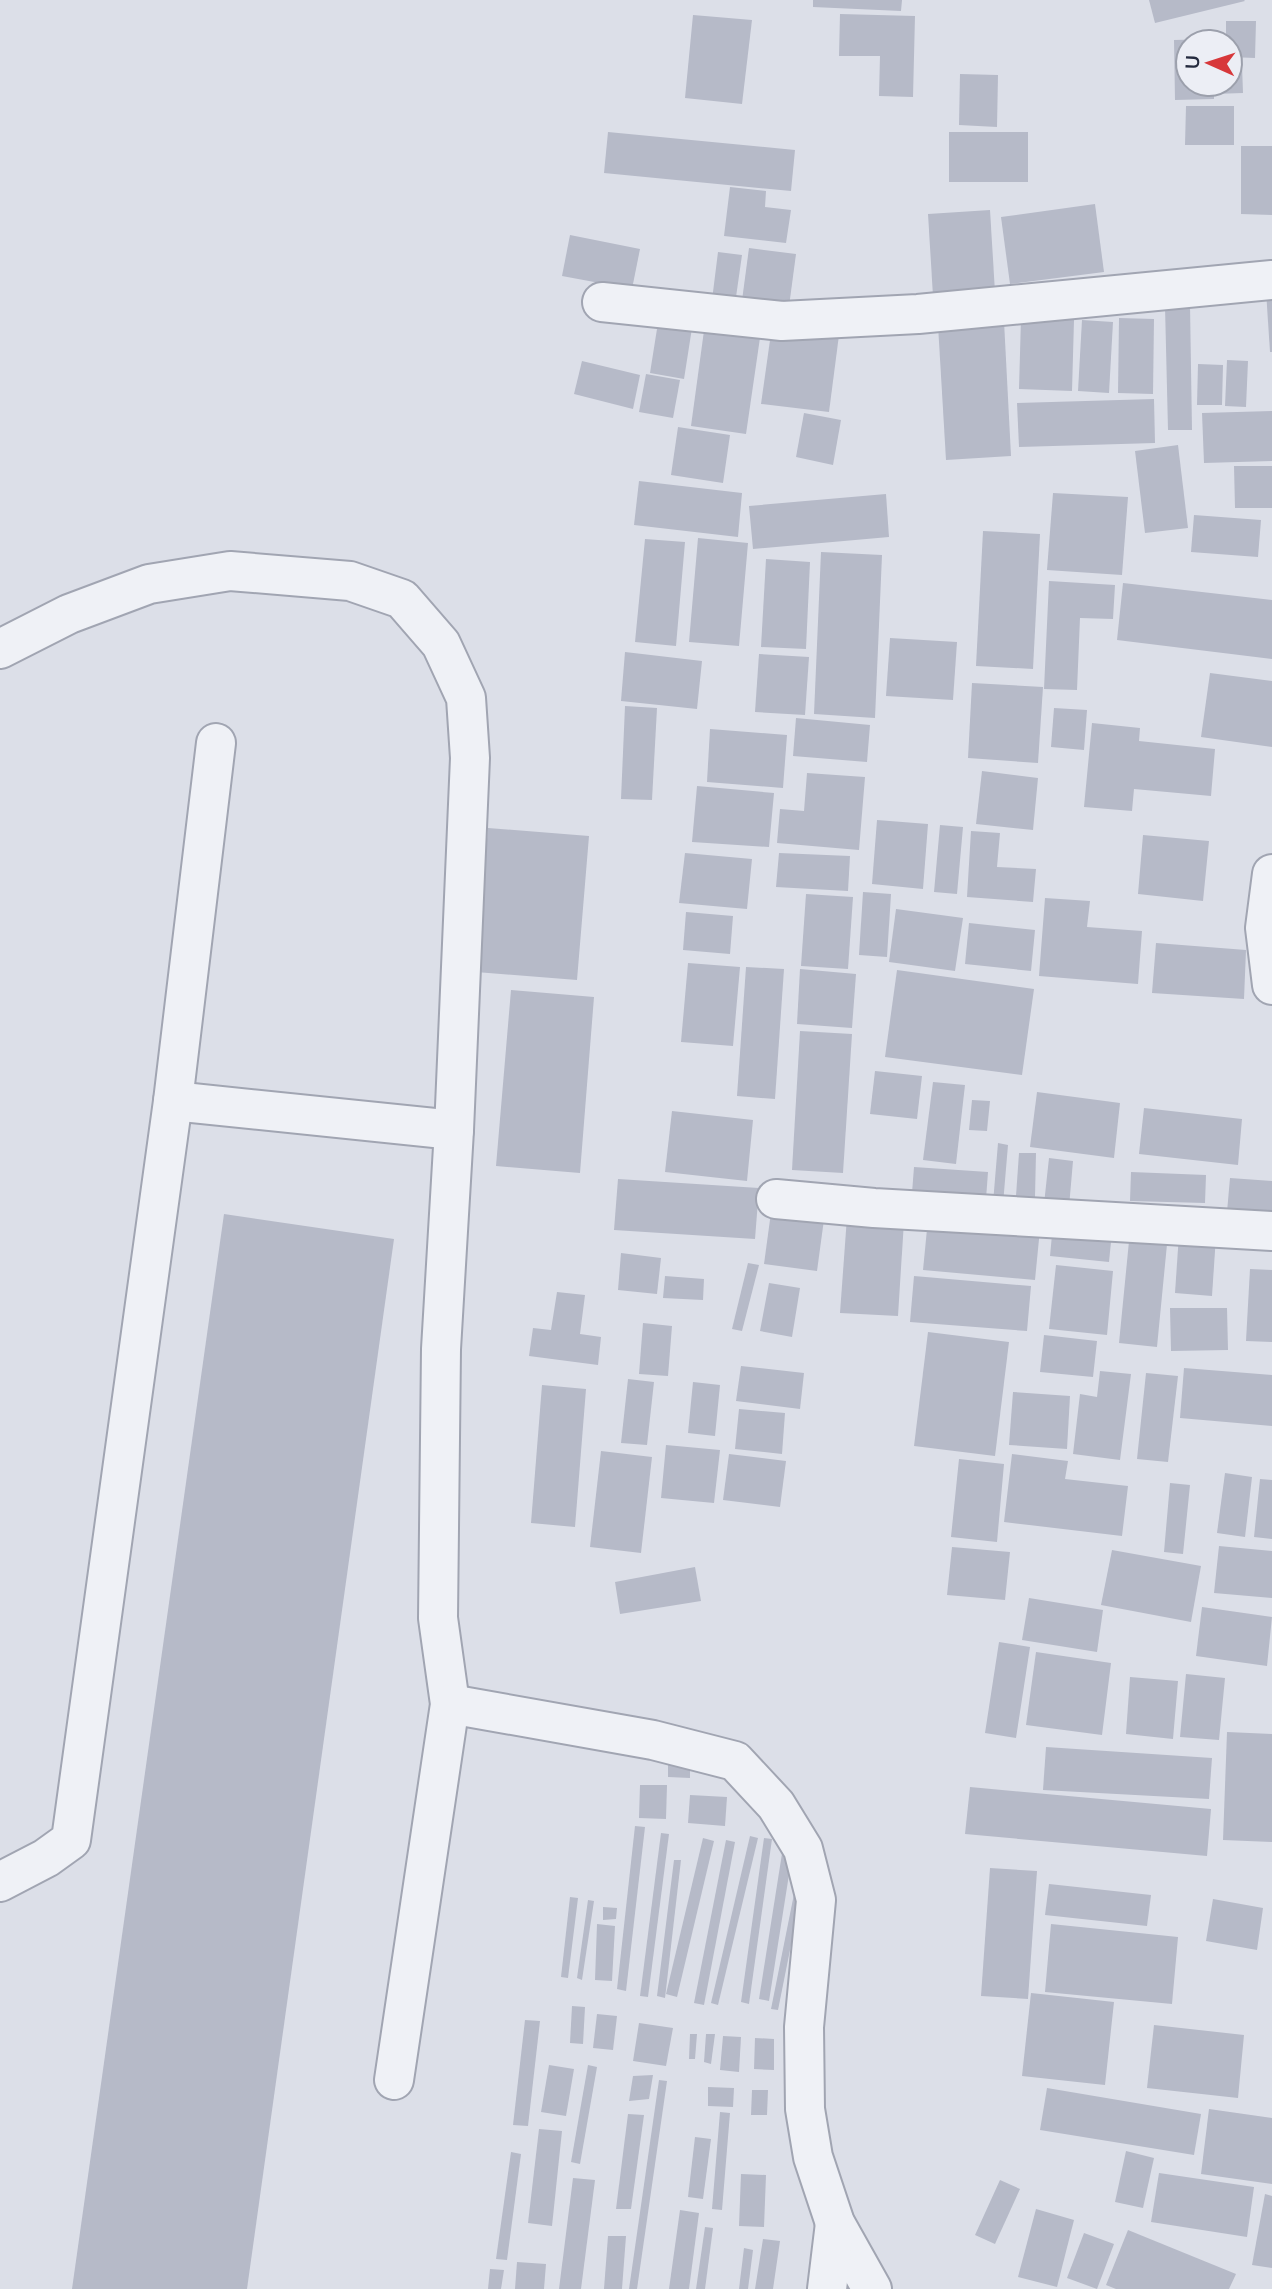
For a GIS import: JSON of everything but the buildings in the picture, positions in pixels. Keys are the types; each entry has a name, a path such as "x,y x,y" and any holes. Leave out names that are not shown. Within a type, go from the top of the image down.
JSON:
{"street":[{"path":"602,302 782,321 918,314 1272,280"},
{"path":"0,649 69,614 149,584 230,571 350,581 402,599 441,645 466,698 470,758 454,1130 441,1349 438,1618 450,1704 394,2080"},
{"path":"0,1882 46,1858 71,1840 173,1101 216,743"},
{"path":"1272,874 1265,928 1272,985"},
{"path":"173,1101 454,1130"},
{"path":"776,1199 874,1209 1272,1231"},
{"path":"450,1704 653,1740 735,1761 776,1805 803,1849 816,1900 804,2027 805,2109 813,2157 835,2223 872,2289"},
{"path":"827,2289 835,2223"}]}
